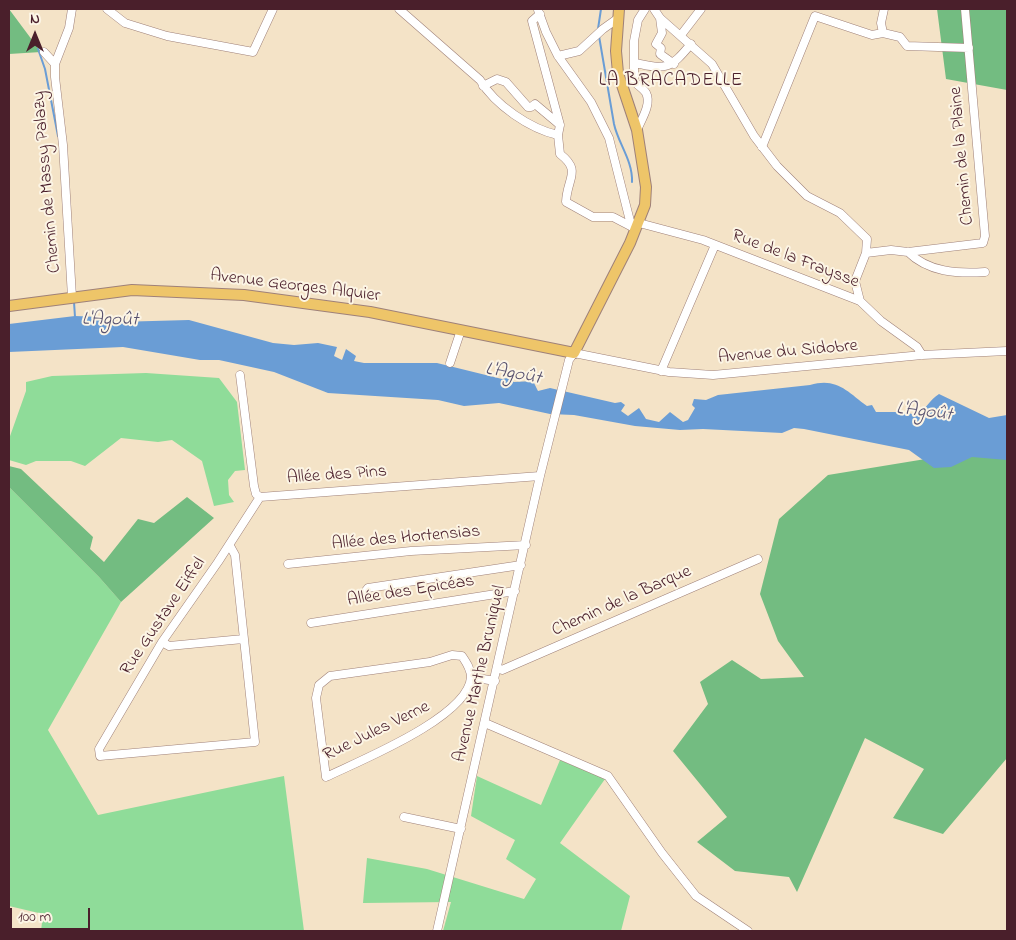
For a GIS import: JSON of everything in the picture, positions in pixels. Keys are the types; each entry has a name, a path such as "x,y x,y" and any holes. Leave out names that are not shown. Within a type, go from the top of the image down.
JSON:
{"main road":[{"path":"574,353 645,204 646,187 637,130 618,74 616,51 619,9"},
{"name":"Avenue Georges Alquier","path":"9,306 141,290 244,295 370,312 574,353"}],"street":[{"path":"44,52 55,64 68,28 72,9"},
{"path":"107,9 125,24 159,34 253,52 273,9"},
{"path":"399,9 518,116 544,132 558,135 560,125 532,21 539,11"},
{"path":"637,130 646,111 647,98 646,92 634,81 632,69 635,64 634,40 638,20 645,9"},
{"path":"654,9 660,18 712,64 762,147 777,166 807,196 840,214 867,239 866,252 855,280 860,301"},
{"path":"680,35 701,9"},
{"path":"883,33 881,23 884,9"},
{"name":"Chemin de la Plaine","path":"866,252 891,250 908,252 983,243 985,236 965,9"},
{"path":"539,11 558,56 591,102 609,138 630,221 635,226"},
{"path":"762,147 815,16 872,35 883,33 900,37 907,46 969,48"},
{"path":"660,18 662,33 656,44 661,48 660,54 674,64"},
{"path":"558,56 579,51 603,29 618,20"},
{"path":"635,64 662,69 674,64 691,44"},
{"name":"Chemin de Massy Palazy","path":"55,64 56,92 64,153 72,297"},
{"path":"483,86 497,79 506,82 528,107"},
{"path":"518,116 528,107 531,108 535,104 560,125"},
{"name":"Rue de la Fraysse","path":"558,135 560,154 571,163 573,170 566,190 566,202 593,217 613,217 635,226 715,245 819,283 860,301 881,321 917,347 922,355"},
{"path":"661,371 715,245"},
{"path":"908,252 914,258 932,268 953,272 985,272"},
{"path":"450,363 461,330"},
{"name":"Avenue du Sidobre","path":"574,353 661,371 713,375 922,355 1007,351"},
{"name":"Avenue Marthe Bruniquel","path":"437,931 486,723 540,476 555,424 569,360 574,353"},
{"path":"240,375 254,486 256,494 260,497"},
{"name":"Allée des Pins","path":"260,497 540,476"},
{"name":"Rue Gustave Eiffel","path":"243,639 255,742 105,757 99,755 101,745 162,642 230,546 260,497"},
{"name":"Allée des Hortensias","path":"288,564 410,552 526,545"},
{"path":"162,642 169,646 243,639 235,555 230,546"},
{"name":"Chemin de la Barque","path":"498,668 502,670 758,559"},
{"path":"365,592 368,588 521,565"},
{"name":"Allée des Epicéas","path":"311,623 515,591"},
{"name":"Rue Jules Verne","path":"452,655 462,656 468,664 471,677 468,688 455,706 441,718 400,741 326,777 316,698 319,685 330,676 430,662 452,655"},
{"path":"471,677 494,681"},
{"path":"486,723 608,776 696,896 748,931"},
{"path":"404,817 461,829"}],"green space":[{"path":"9,9 41,52 9,54"},
{"path":"937,9 1007,9 1007,90 946,79"},
{"path":"146,373 219,378 237,402 245,470 235,471 228,480 229,495 234,502 214,506 202,461 172,440 158,442 121,438 85,466 71,461 36,461 26,465 9,460 9,439 26,391 26,382 52,376"},
{"path":"956,454 1007,459 1007,758 943,834 893,818 924,769 865,738 797,892 789,877 735,871 697,842 727,817 673,751 708,704 700,682 732,660 761,679 804,677 778,641 760,594 779,519 828,475"},
{"path":"9,466 21,469 93,537 90,549 104,562 138,519 154,523 187,497 214,518 121,602 99,577 9,487"},
{"path":"9,487 99,577 121,602 48,730 98,815 284,776 304,931 41,931 43,914 9,906"},
{"path":"560,760 605,779 560,843 630,896 621,931 443,931 451,902 363,903 367,858 427,869 524,899 536,879 506,859 515,840 471,816 477,776 541,805"}],"water":[{"name":"L'Agoût","path":"75,316 101,317 116,322 189,320 273,343 294,345 318,343 337,347 334,356 342,360 346,349 356,356 354,361 364,363 437,363 502,379 507,378 514,382 533,381 538,391 550,388 615,403 621,402 625,405 621,411 628,416 639,408 646,419 659,422 670,412 683,422 688,420 695,408 692,405 694,399 706,400 718,395 819,383 834,384 841,387 867,406 872,405 876,412 904,412 916,415 939,394 989,418 1007,415 1007,460 972,457 951,467 934,468 909,450 804,429 794,428 782,433 703,429 680,430 635,426 574,415 550,414 499,403 464,406 438,400 328,393 274,372 219,360 200,360 123,347 9,352 9,324"}],"waterway":[{"path":"598,29 601,9"},
{"path":"599,36 614,124 628,159 632,182"},
{"path":"38,49 45,69 58,136"},
{"name":"L'Agoût","path":"74,302 75,317"}],"district":[{"name":"LA BRACADELLE","path":"671,82"}]}
